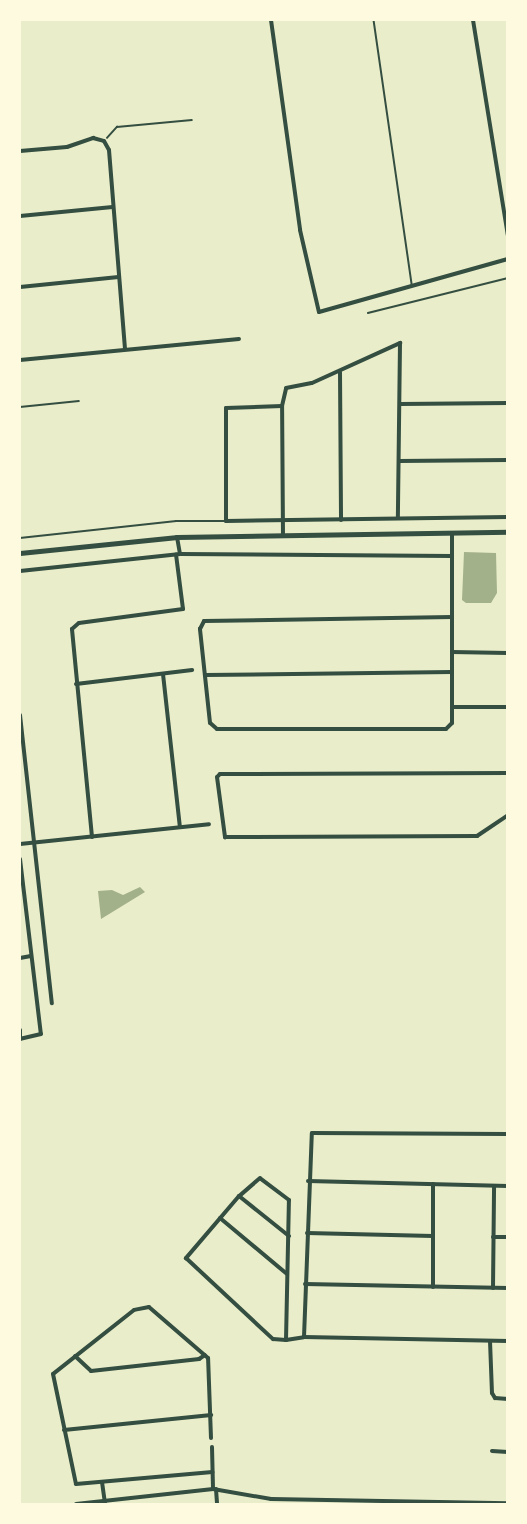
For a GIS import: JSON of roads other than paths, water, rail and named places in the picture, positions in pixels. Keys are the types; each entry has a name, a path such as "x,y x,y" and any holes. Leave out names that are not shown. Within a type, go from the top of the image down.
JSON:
{"street":[{"path":"271,20 300,230 316,307 324,312 507,259"},
{"path":"473,20 507,235"},
{"path":"20,151 67,147 82,139 105,141 109,150 125,348"},
{"path":"20,216 113,207"},
{"path":"20,287 118,277"},
{"path":"20,360 125,348 239,339"},
{"path":"283,536 282,406 286,388 312,383 340,372 400,343 398,517"},
{"path":"340,372 341,520"},
{"path":"400,404 507,403"},
{"path":"282,406 226,408 226,520 507,517"},
{"path":"399,461 507,460"},
{"path":"20,553 177,537 507,532"},
{"path":"452,533 452,556 452,617 452,723 441,729 212,727 200,626 208,620 452,617"},
{"path":"92,837 72,640 74,624 183,609 177,537"},
{"path":"20,571 178,554 452,556"},
{"path":"452,652 507,653"},
{"path":"76,684 192,670"},
{"path":"205,675 452,672"},
{"path":"163,674 180,827"},
{"path":"452,707 507,707"},
{"path":"20,715 52,1003"},
{"path":"507,773 220,774 217,777 222,831 225,837 477,836 507,815"},
{"path":"20,844 209,824"},
{"path":"20,859 41,1034 20,1039 20,1030"},
{"path":"20,958 31,956"},
{"path":"304,1337 310,1138 317,1132 507,1134"},
{"path":"286,1341 288,1198 260,1178 239,1196 190,1252 187,1262 273,1339 286,1341 304,1337 507,1341"},
{"path":"308,1181 507,1186"},
{"path":"433,1184 433,1287"},
{"path":"493,1288 494,1186"},
{"path":"239,1196 289,1236"},
{"path":"220,1218 287,1274"},
{"path":"307,1233 433,1236"},
{"path":"493,1237 507,1237"},
{"path":"305,1284 507,1288"},
{"path":"211,1438 209,1365 205,1355 145,1307 134,1310 53,1374 75,1482 102,1482 212,1472"},
{"path":"490,1341 492,1393 495,1398 507,1399"},
{"path":"75,1356 91,1371 199,1359 205,1355"},
{"path":"64,1430 211,1415"},
{"path":"212,1447 212,1472 217,1504"},
{"path":"492,1451 507,1452"},
{"path":"102,1482 104,1503"},
{"path":"76,1504 104,1503 215,1489 272,1502 507,1503"}],"lane":[{"path":"374,20 412,285"},
{"path":"20,407 79,401"},
{"path":"20,538 176,521 226,520"}]}
